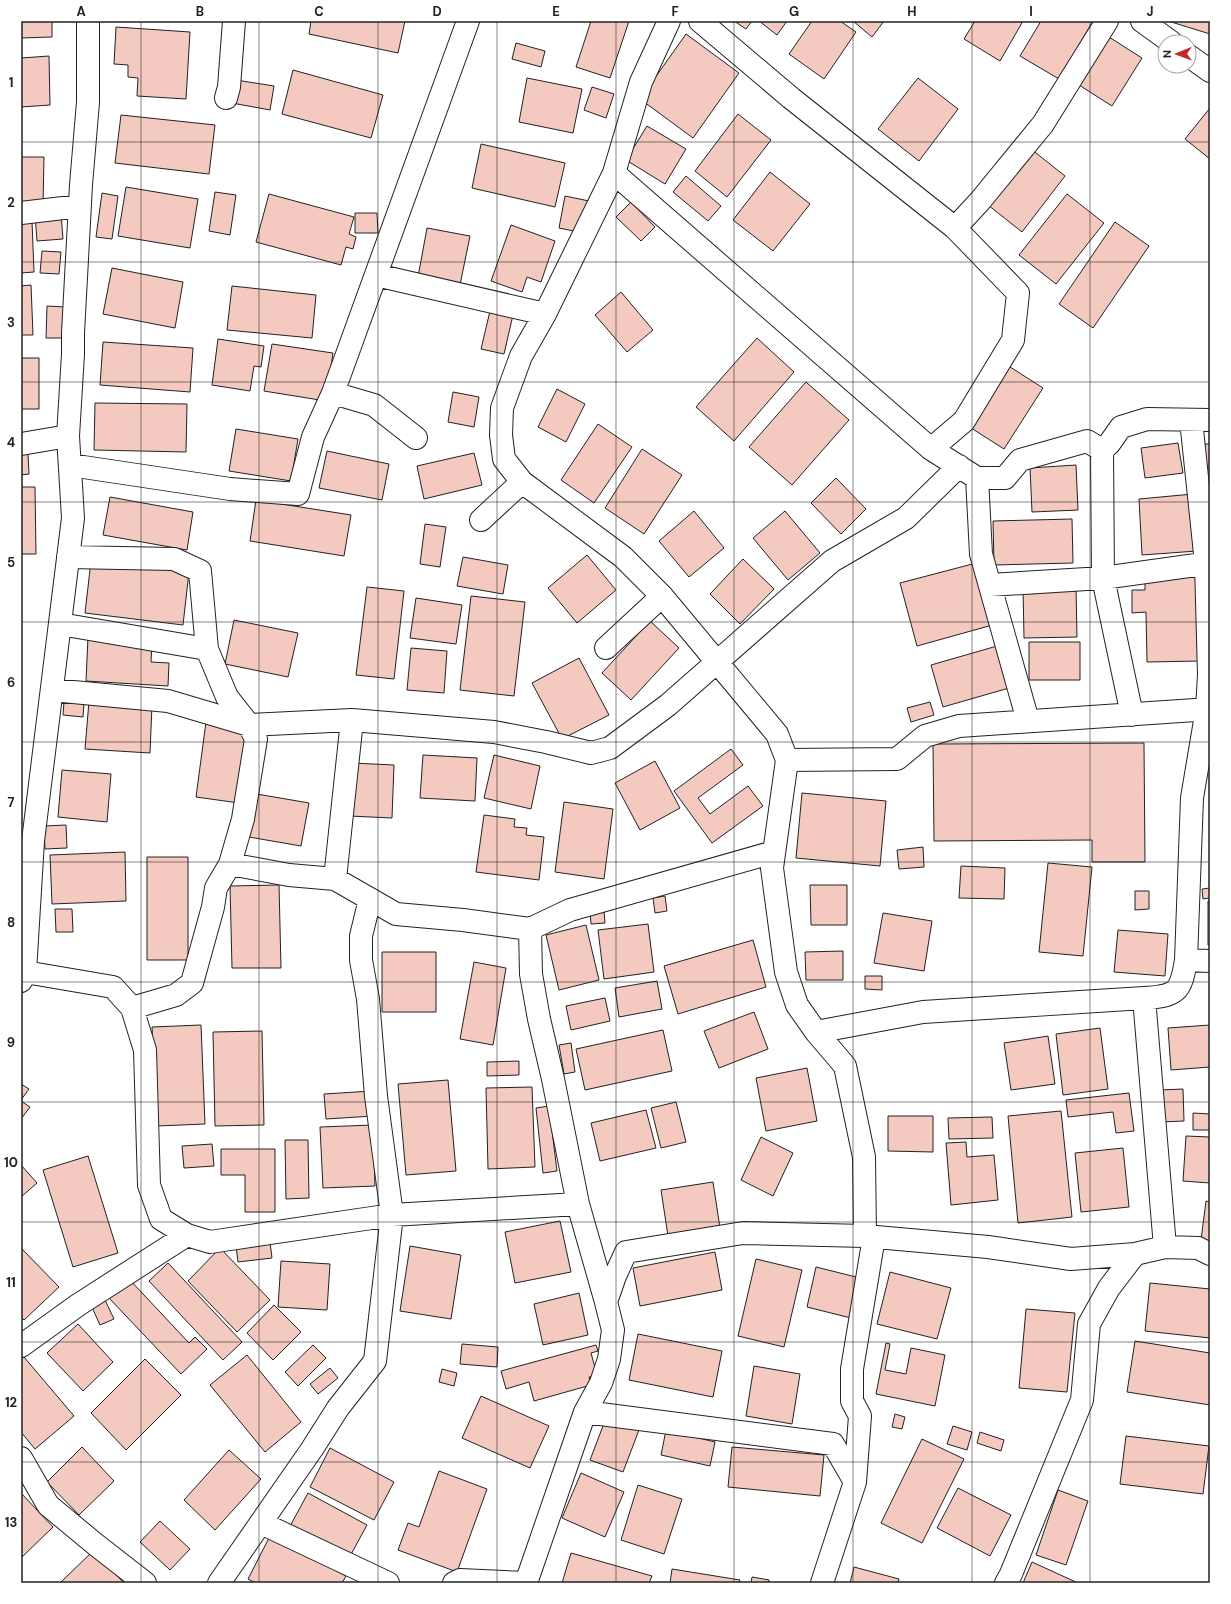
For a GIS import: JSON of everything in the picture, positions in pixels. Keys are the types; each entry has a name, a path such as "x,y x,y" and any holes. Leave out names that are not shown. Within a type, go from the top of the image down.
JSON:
{"street":[{"path":"88,21 88,102 80,206 68,436 73,518 33,841 26,863 23,977 113,987 132,1008 145,1050 149,1185 161,1219 187,1235 210,1242 392,1215 578,1204"},
{"path":"226,98 230,87 234,21"},
{"path":"70,465 230,489 298,494 313,437 333,393 468,21"},
{"path":"669,21 641,82 614,173 545,314 521,356 502,408 501,435 504,459 522,482 623,557 662,596 777,734 787,760 772,868 786,972 797,1005 816,1032 845,1066 864,1157 870,1236 852,1369 852,1402 860,1416 856,1482 822,1583"},
{"path":"700,21 791,98 955,228 1018,293 1013,340 964,421 931,449"},
{"path":"955,228 980,201 1043,124 1107,21"},
{"path":"1142,21 1160,34"},
{"path":"1197,62 1210,71"},
{"path":"614,173 931,449 977,478 1005,478 1020,460 1087,442 1102,450"},
{"path":"21,212 80,206"},
{"path":"376,275 545,314"},
{"path":"333,393 374,405 416,438"},
{"path":"816,1032 923,1012 1164,997 1177,991 1184,976 1186,960 1192,798 1209,709 1208,563 1201,420 1147,419 1121,427 1109,444 1102,450 1103,578 1132,715"},
{"path":"21,444 68,436"},
{"path":"52,690 168,701 249,725 352,720 494,732 546,742 591,753 610,748 668,705 832,561 906,518 959,466"},
{"path":"977,478 981,554 1028,721"},
{"path":"481,520 522,482"},
{"path":"68,557 174,559 200,571 207,649 227,697 249,725 256,739 243,819 230,864 216,888 213,908 192,983 176,995 132,1008"},
{"path":"990,585 1103,578 1208,563"},
{"path":"606,648 662,596"},
{"path":"60,624 207,649"},
{"path":"787,760 897,759 925,736 959,726 1209,709"},
{"path":"335,879 352,720"},
{"path":"230,864 290,875 335,879 396,914 463,920 530,929 570,910 774,852"},
{"path":"219,1583 312,1449 338,1408 375,1361 392,1215 376,1096 368,999 362,960 361,936 370,899"},
{"path":"454,1583 460,1580 526,1583 586,1412 602,1382 609,1359 613,1330 578,1204 531,974 530,929"},
{"path":"1186,960 1210,961"},
{"path":"1144,998 1165,1247"},
{"path":"606,1302 615,1276 626,1252 743,1233 870,1236 988,1247 1071,1259 1135,1254 1165,1247 1198,1248 1210,1254"},
{"path":"21,1346 78,1305 187,1235"},
{"path":"1006,1583 1082,1400 1089,1324 1109,1288 1135,1254"},
{"path":"586,1412 833,1444 856,1482"},
{"path":"21,1458 48,1505 145,1583"},
{"path":"261,1523 388,1583"}],"building":[{"path":"21,21 52,21 52,37 21,38"},
{"path":"311,21 405,21 398,53 309,34"},
{"path":"591,21 629,21 610,78 576,67"},
{"path":"734,21 752,21 746,29"},
{"path":"759,21 787,21 777,35"},
{"path":"812,21 840,21 856,32 824,79 789,54"},
{"path":"853,21 884,21 872,37"},
{"path":"975,21 1023,21 1000,61 964,39"},
{"path":"1041,21 1093,21 1059,79 1020,56"},
{"path":"1168,21 1210,21 1210,34"},
{"path":"116,27 190,32 186,99 137,96 138,78 128,77 128,65 114,64"},
{"path":"686,34 739,73 693,138 640,99"},
{"path":"1109,37 1142,58 1112,106 1079,85"},
{"path":"516,43 545,51 541,67 512,59"},
{"path":"49,56 50,105 21,107 21,58"},
{"path":"293,70 383,95 371,138 282,114"},
{"path":"527,78 582,89 573,133 519,122"},
{"path":"918,78 958,109 919,161 878,129"},
{"path":"236,80 274,86 270,110 232,103"},
{"path":"592,87 614,94 606,118 584,110"},
{"path":"1210,108 1210,159 1185,139"},
{"path":"738,114 771,140 727,197 695,171"},
{"path":"121,115 215,125 209,174 115,163"},
{"path":"647,126 686,149 665,184 626,160"},
{"path":"481,144 565,163 555,207 472,188"},
{"path":"1031,149 1065,176 1022,232 988,205"},
{"path":"21,157 44,157 43,206 21,205"},
{"path":"770,172 810,204 773,251 733,220"},
{"path":"686,176 721,206 708,221 673,192"},
{"path":"126,187 198,199 190,248 118,236"},
{"path":"215,192 236,195 230,235 209,231"},
{"path":"102,193 118,196 112,239 96,237"},
{"path":"269,194 354,217 349,234 356,237 353,249 346,247 341,265 256,242"},
{"path":"1067,194 1104,223 1056,284 1019,255"},
{"path":"565,196 589,201 583,233 559,228"},
{"path":"631,202 655,227 641,241 616,217"},
{"path":"61,213 63,239 37,241 35,215"},
{"path":"355,213 377,213 378,233 355,233"},
{"path":"21,221 32,221 34,272 21,273"},
{"path":"1115,222 1149,246 1093,328 1059,304"},
{"path":"511,225 555,241 541,282 527,277 522,292 491,281"},
{"path":"427,228 470,236 460,285 418,277"},
{"path":"42,251 61,252 59,274 40,273"},
{"path":"112,268 183,282 175,328 103,314"},
{"path":"31,285 33,335 21,335 21,286"},
{"path":"232,286 316,295 312,338 227,330"},
{"path":"621,292 653,330 627,352 595,315"},
{"path":"47,306 66,307 65,338 46,338"},
{"path":"490,311 513,315 504,354 481,349"},
{"path":"757,338 794,372 734,441 696,407"},
{"path":"218,339 264,346 261,367 254,366 250,391 212,385"},
{"path":"103,342 193,348 190,392 100,385"},
{"path":"272,344 333,353 326,401 264,391"},
{"path":"21,358 39,358 39,409 21,409"},
{"path":"1007,365 1043,388 1004,449 968,426"},
{"path":"806,382 849,420 792,485 749,447"},
{"path":"557,389 585,404 566,442 538,427"},
{"path":"453,392 479,397 474,427 448,422"},
{"path":"95,403 187,404 186,452 94,450"},
{"path":"598,424 632,447 594,503 561,480"},
{"path":"236,429 298,439 291,481 229,471"},
{"path":"1178,443 1183,473 1145,478 1141,448"},
{"path":"1205,444 1210,444 1209,534"},
{"path":"642,449 682,475 644,534 605,508"},
{"path":"327,451 389,464 382,500 319,488"},
{"path":"474,453 482,485 424,499 417,466"},
{"path":"28,454 29,474 21,475 21,455"},
{"path":"1076,465 1078,510 1032,512 1030,468"},
{"path":"836,478 866,509 841,534 811,503"},
{"path":"21,487 35,487 36,554 21,554"},
{"path":"1193,494 1197,551 1142,555 1139,499"},
{"path":"110,497 193,512 187,550 103,535"},
{"path":"256,500 351,515 344,556 250,541"},
{"path":"694,511 724,548 689,577 659,541"},
{"path":"785,511 820,553 788,580 753,538"},
{"path":"1072,519 1073,563 994,565 993,521"},
{"path":"425,524 446,527 440,567 420,564"},
{"path":"587,555 616,590 577,623 548,588"},
{"path":"463,557 508,565 503,594 457,586"},
{"path":"743,559 774,589 740,624 710,594"},
{"path":"91,561 189,572 183,625 85,613"},
{"path":"980,562 996,624 917,646 900,583"},
{"path":"1200,573 1202,661 1147,662 1146,612 1132,613 1132,590 1145,590 1145,574"},
{"path":"367,587 404,591 394,679 356,675"},
{"path":"1076,587 1077,637 1024,638 1023,588"},
{"path":"471,596 525,602 514,696 460,690"},
{"path":"416,598 462,605 456,644 410,638"},
{"path":"234,620 298,633 288,677 225,664"},
{"path":"650,621 679,648 631,700 602,673"},
{"path":"88,637 152,641 151,662 169,663 168,686 86,681"},
{"path":"1029,642 1080,642 1080,680 1029,680"},
{"path":"997,646 1009,688 943,707 931,665"},
{"path":"411,648 447,651 444,693 407,690"},
{"path":"579,658 609,715 562,739 532,683"},
{"path":"64,701 84,703 83,717 63,715"},
{"path":"89,701 152,705 150,753 85,749"},
{"path":"930,702 934,715 911,722 907,708"},
{"path":"206,722 249,728 239,803 196,797"},
{"path":"1144,743 1145,862 1092,862 1092,840 934,841 933,744"},
{"path":"731,749 743,765 698,798 710,814 748,786 763,806 712,843 674,791"},
{"path":"423,755 477,758 475,801 420,798"},
{"path":"494,755 540,766 531,809 484,798"},
{"path":"655,761 680,808 640,830 615,783"},
{"path":"352,763 394,765 392,818 349,816"},
{"path":"62,770 111,774 107,822 58,817"},
{"path":"251,793 309,803 301,846 243,836"},
{"path":"802,793 886,801 880,866 796,858"},
{"path":"564,802 613,809 604,879 555,872"},
{"path":"484,815 515,819 514,827 527,828 526,835 544,837 539,880 476,872"},
{"path":"66,825 67,848 45,849 44,826"},
{"path":"923,847 924,867 899,869 897,850"},
{"path":"125,852 126,901 52,904 50,855"},
{"path":"147,857 188,857 188,960 147,960"},
{"path":"1048,863 1092,867 1083,956 1039,952"},
{"path":"961,866 1005,868 1004,899 959,898"},
{"path":"279,885 281,968 232,968 230,886"},
{"path":"810,885 847,885 847,925 811,925"},
{"path":"1210,888 1210,898 1203,899 1202,889"},
{"path":"1135,891 1149,891 1149,909 1135,910"},
{"path":"665,896 667,911 655,913 653,898"},
{"path":"1208,901 1210,901 1210,945 1208,945"},
{"path":"55,909 72,909 73,932 56,932"},
{"path":"604,911 605,923 591,924 590,912"},
{"path":"883,913 932,921 924,971 874,963"},
{"path":"648,924 654,972 604,979 598,930"},
{"path":"586,925 599,980 559,990 546,935"},
{"path":"1118,930 1168,934 1165,976 1114,972"},
{"path":"753,940 766,987 678,1014 664,966"},
{"path":"843,951 843,980 806,980 805,952"},
{"path":"382,952 436,952 436,1012 382,1012"},
{"path":"474,962 506,968 493,1045 460,1039"},
{"path":"865,976 882,976 882,990 865,989"},
{"path":"657,981 662,1009 619,1017 615,988"},
{"path":"605,998 610,1021 571,1030 566,1006"},
{"path":"754,1012 768,1049 719,1068 704,1031"},
{"path":"201,1025 205,1124 157,1126 152,1027"},
{"path":"1210,1025 1210,1067 1171,1070 1168,1028"},
{"path":"1100,1028 1108,1089 1063,1095 1056,1034"},
{"path":"663,1030 672,1071 585,1090 576,1049"},
{"path":"262,1031 264,1125 215,1126 213,1032"},
{"path":"1048,1036 1055,1084 1011,1090 1004,1043"},
{"path":"571,1043 575,1072 564,1074 559,1045"},
{"path":"519,1061 519,1075 487,1076 487,1062"},
{"path":"807,1068 817,1121 766,1131 756,1078"},
{"path":"448,1080 456,1171 406,1175 398,1084"},
{"path":"21,1084 29,1089 21,1100"},
{"path":"532,1087 535,1167 488,1169 486,1088"},
{"path":"1183,1089 1184,1121 1160,1122 1159,1090"},
{"path":"372,1091 373,1116 326,1119 324,1094"},
{"path":"1129,1093 1134,1131 1116,1133 1113,1112 1068,1117 1066,1100"},
{"path":"21,1101 30,1107 21,1119"},
{"path":"676,1102 686,1142 661,1148 651,1108"},
{"path":"549,1106 557,1171 543,1173 536,1108"},
{"path":"646,1110 656,1148 600,1161 591,1123"},
{"path":"1061,1111 1072,1217 1018,1223 1008,1116"},
{"path":"1193,1113 1210,1114 1210,1130 1193,1130"},
{"path":"888,1116 933,1116 933,1152 888,1151"},
{"path":"992,1117 993,1138 949,1139 948,1118"},
{"path":"373,1125 375,1186 323,1188 320,1127"},
{"path":"1186,1136 1210,1137 1210,1183 1183,1181"},
{"path":"761,1137 793,1153 773,1196 741,1180"},
{"path":"285,1140 308,1140 309,1198 286,1199"},
{"path":"966,1142 967,1157 994,1155 998,1200 951,1205 946,1143"},
{"path":"212,1144 214,1166 184,1168 182,1146"},
{"path":"1123,1148 1129,1207 1081,1212 1075,1153"},
{"path":"221,1149 275,1149 275,1212 245,1212 245,1175 221,1175"},
{"path":"88,1156 118,1253 73,1267 43,1170"},
{"path":"21,1165 37,1183 21,1197"},
{"path":"713,1182 720,1228 668,1236 661,1190"},
{"path":"1206,1201 1210,1202 1210,1241 1201,1240"},
{"path":"560,1221 571,1272 515,1283 505,1232"},
{"path":"270,1242 272,1258 238,1262 236,1246"},
{"path":"410,1246 461,1255 451,1319 400,1311"},
{"path":"220,1248 270,1300 237,1332 188,1281"},
{"path":"22,1249 59,1287 24,1320 21,1317"},
{"path":"715,1252 722,1290 640,1306 633,1268"},
{"path":"756,1259 802,1270 784,1347 738,1336"},
{"path":"281,1261 330,1264 327,1310 278,1307"},
{"path":"168,1263 242,1342 223,1360 149,1281"},
{"path":"816,1267 864,1279 855,1319 807,1307"},
{"path":"890,1272 951,1288 937,1339 877,1324"},
{"path":"129,1279 189,1343 195,1337 207,1349 181,1374 109,1298"},
{"path":"1150,1283 1210,1289 1210,1338 1145,1331"},
{"path":"579,1293 588,1335 543,1345 534,1304"},
{"path":"104,1298 114,1319 100,1325 90,1303"},
{"path":"274,1305 301,1332 273,1360 247,1333"},
{"path":"1026,1309 1075,1313 1067,1392 1019,1388"},
{"path":"78,1324 113,1362 83,1391 47,1353"},
{"path":"638,1334 722,1351 713,1397 629,1380"},
{"path":"1135,1341 1210,1353 1210,1405 1127,1392"},
{"path":"886,1343 890,1344 885,1370 906,1374 911,1348 945,1355 935,1406 876,1394"},
{"path":"462,1344 498,1347 497,1367 460,1364"},
{"path":"313,1345 326,1358 298,1386 285,1372"},
{"path":"596,1345 598,1351 591,1353 597,1375 589,1377 591,1385 534,1401 529,1382 506,1389 501,1371"},
{"path":"247,1355 301,1422 265,1452 210,1385"},
{"path":"24,1357 74,1416 35,1449 21,1432 21,1359"},
{"path":"145,1359 181,1395 126,1450 91,1413"},
{"path":"754,1366 800,1374 792,1424 746,1416"},
{"path":"330,1368 338,1378 318,1394 310,1384"},
{"path":"442,1369 457,1373 454,1386 439,1382"},
{"path":"481,1396 549,1426 530,1468 462,1438"},
{"path":"895,1414 905,1417 902,1429 892,1427"},
{"path":"606,1418 639,1430 623,1472 590,1460"},
{"path":"953,1426 972,1432 967,1450 947,1444"},
{"path":"666,1430 715,1442 710,1466 661,1455"},
{"path":"980,1432 1004,1440 1001,1451 977,1443"},
{"path":"1126,1436 1209,1446 1203,1494 1120,1484"},
{"path":"922,1439 964,1459 922,1543 881,1523"},
{"path":"82,1447 114,1481 79,1515 47,1482"},
{"path":"732,1447 824,1455 820,1496 728,1487"},
{"path":"330,1448 394,1482 374,1520 310,1487"},
{"path":"229,1450 261,1479 215,1530 184,1500"},
{"path":"439,1471 487,1489 457,1572 398,1550 408,1523 419,1527"},
{"path":"581,1473 624,1492 605,1537 562,1518"},
{"path":"638,1485 682,1499 664,1554 621,1540"},
{"path":"958,1488 1011,1515 990,1556 937,1528"},
{"path":"1058,1490 1088,1501 1066,1565 1036,1555"},
{"path":"21,1493 53,1527 21,1558"},
{"path":"308,1493 367,1525 348,1560 289,1528"},
{"path":"160,1521 190,1549 170,1570 140,1542"},
{"path":"270,1536 346,1576 342,1583 256,1583 248,1579"},
{"path":"93,1551 124,1583 60,1583"},
{"path":"571,1553 652,1576 649,1583 562,1583"},
{"path":"1032,1562 1078,1583 1023,1583"},
{"path":"854,1567 899,1579 898,1583 850,1583"},
{"path":"672,1569 740,1580 739,1583 670,1583"},
{"path":"752,1577 769,1580 769,1583 751,1583"}]}
